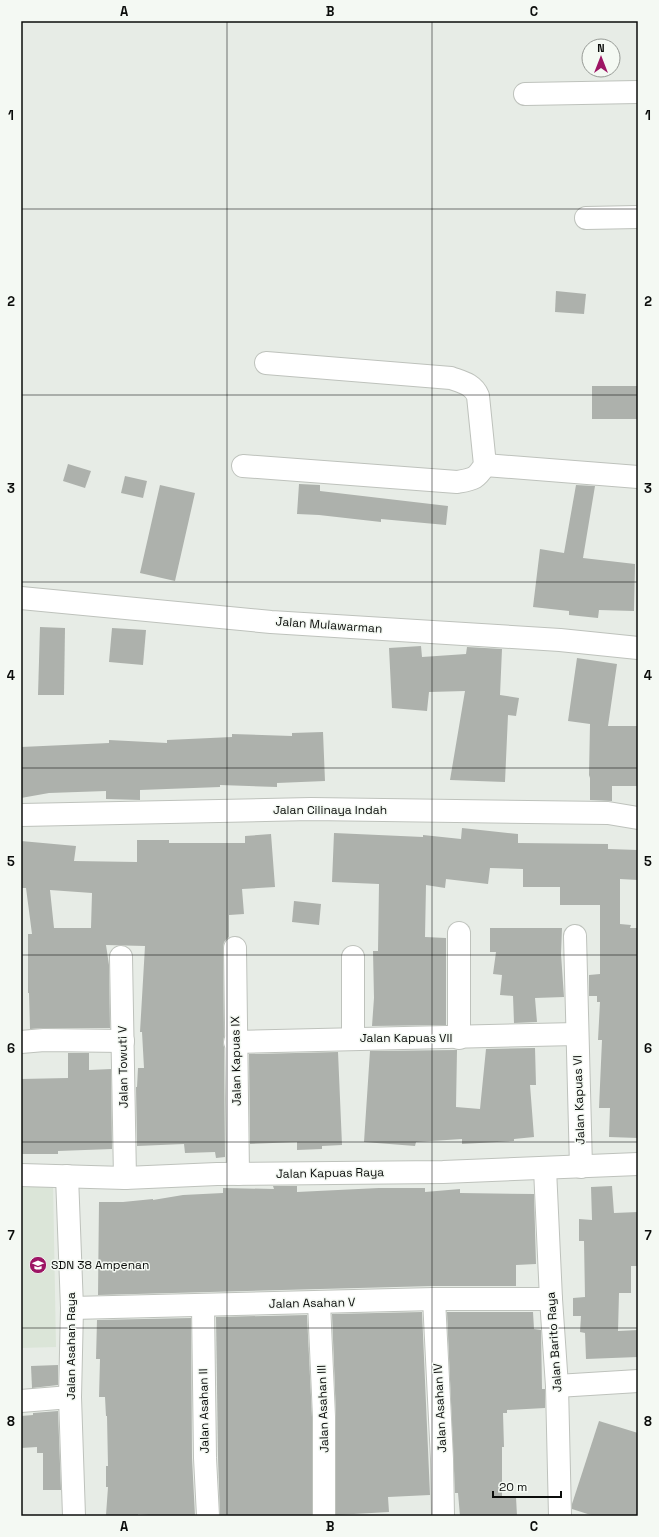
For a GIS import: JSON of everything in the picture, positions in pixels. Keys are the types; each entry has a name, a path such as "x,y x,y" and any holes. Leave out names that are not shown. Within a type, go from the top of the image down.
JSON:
{"street":[{"path":"525,94 638,92"},
{"path":"586,218 638,217"},
{"path":"243,466 457,482 469,480 478,476 486,465 478,396 475,389 471,386 451,378 266,363"},
{"path":"486,465 638,477"},
{"name":"Jalan Mulawarman","path":"21,598 271,622 560,640 638,648"},
{"name":"Jalan Cilinaya Indah","path":"21,815 311,809 608,813 638,818"},
{"path":"459,933 459,1038"},
{"name":"Jalan Kapuas VI","path":"575,936 581,1167"},
{"name":"Jalan Kapuas IX","path":"234,948 238,1174"},
{"name":"Jalan Towuti V","path":"122,957 125,1178"},
{"path":"352,1038 353,957"},
{"name":"Jalan Kapuas VII","path":"235,1042 352,1038 459,1038 577,1034"},
{"path":"21,1042 44,1040 123,1041"},
{"name":"Jalan Kapuas Raya","path":"21,1175 125,1178 238,1174 443,1172 638,1164"},
{"name":"Jalan Barito Raya","path":"545,1168 551,1299 557,1386 560,1516"},
{"name":"Jalan Asahan Raya","path":"67,1176 72,1308 70,1397 74,1516"},
{"name":"Jalan Asahan V","path":"72,1308 203,1306 434,1299 551,1299"},
{"name":"Jalan Asahan IV","path":"434,1299 442,1459 443,1516"},
{"name":"Jalan Asahan III","path":"319,1303 324,1416 324,1516"},
{"name":"Jalan Asahan II","path":"203,1306 205,1458 208,1516"},
{"path":"557,1386 638,1381"},
{"path":"21,1401 70,1397"}],"shaded area":[{"name":"SDN 38 Ampenan","path":"53,1182 56,1347 21,1348 21,1184"}],"building":[{"path":"556,291 586,294 584,314 555,312"},
{"path":"592,386 638,386 638,419 592,419"},
{"path":"68,464 91,471 85,488 63,481"},
{"path":"125,476 147,481 143,498 121,493"},
{"path":"299,484 320,485 320,491 448,506 446,525 381,519 381,522 297,514"},
{"path":"160,485 195,493 175,581 140,573"},
{"path":"576,485 595,486 583,558 635,564 634,611 599,610 598,618 569,615 569,611 533,607 540,549 564,553"},
{"path":"40,627 65,628 64,695 38,695"},
{"path":"112,628 146,630 143,665 109,662"},
{"path":"421,646 422,657 466,654 467,647 502,649 500,695 519,698 516,716 508,715 505,782 450,780 465,691 429,692 427,711 392,708 389,648"},
{"path":"577,658 617,664 608,726 638,726 638,786 612,786 612,801 590,800 590,724 568,721"},
{"path":"323,732 325,781 277,783 277,787 220,785 220,787 140,790 140,800 106,799 106,791 49,793 21,798 21,747 109,743 109,740 167,743 167,740 232,737 232,734 292,736 292,733"},
{"path":"462,828 518,834 518,843 608,844 608,849 638,850 638,880 620,879 620,924 631,925 630,928 638,928 638,1138 609,1137 610,1108 599,1108 602,1040 598,1040 600,1002 597,1002 597,996 589,996 589,975 600,974 600,905 560,905 560,887 523,887 523,869 490,868 488,884 446,879 445,888 426,885 425,937 446,938 446,1025 372,1026 374,998 373,951 378,951 379,884 332,882 334,833 423,837 423,835 461,839"},
{"path":"271,834 275,887 242,889 244,914 229,915 229,937 224,942 223,1043 225,1157 216,1158 215,1152 185,1153 184,1144 137,1146 136,1087 138,1068 144,1068 142,1032 140,1032 145,946 106,945 109,965 110,1028 30,1029 28,993 28,934 32,934 26,888 21,888 21,841 76,846 74,861 137,862 137,840 169,840 169,843 245,843 245,836","holes":["50,890 92,893 91,928 54,928"]},
{"path":"294,901 321,904 319,925 292,922"},
{"path":"490,928 562,928 561,954 564,997 535,998 537,1022 514,1023 513,996 500,995 502,975 493,974 496,952 490,952"},
{"path":"535,1048 536,1085 530,1085 534,1137 514,1139 514,1141 462,1144 462,1139 416,1142 415,1146 364,1142 370,1051 457,1050 456,1107 480,1109 486,1049"},
{"path":"338,1052 342,1145 322,1146 322,1149 297,1150 297,1142 250,1144 249,1054"},
{"path":"68,1053 89,1053 89,1070 111,1069 112,1149 58,1151 58,1154 21,1154 21,1079 68,1078"},
{"path":"273,1186 297,1186 297,1192 379,1188 425,1188 425,1192 460,1189 460,1193 534,1194 536,1264 516,1265 516,1286 434,1286 98,1295 99,1202 153,1200 183,1195 223,1193 223,1188 274,1189"},
{"path":"612,1186 614,1213 638,1212 638,1266 631,1266 631,1293 619,1293 618,1331 638,1330 638,1357 586,1359 585,1333 580,1332 581,1316 573,1316 573,1298 585,1297 584,1241 579,1241 579,1219 592,1220 591,1187"},
{"path":"422,1312 430,1495 388,1497 389,1512 336,1515 336,1416 332,1314"},
{"path":"447,1312 533,1312 534,1329 541,1330 542,1389 545,1389 545,1408 507,1410 507,1413 503,1413 504,1447 502,1447 502,1498 516,1497 517,1516 460,1516 458,1493 455,1493"},
{"path":"307,1315 312,1417 312,1516 220,1516 216,1317"},
{"path":"191,1318 192,1458 195,1516 159,1516 138,1514 138,1516 106,1515 108,1487 106,1487 106,1466 108,1466 107,1416 105,1397 99,1397 100,1359 96,1359 97,1320"},
{"path":"58,1365 58,1385 32,1388 31,1366"},
{"path":"58,1411 61,1490 43,1490 43,1453 37,1453 37,1447 21,1448 21,1416 33,1415 33,1413"},
{"path":"599,1421 638,1433 638,1516 594,1516 572,1509 572,1504"}],"place":[{"name":"SDN 38 Ampenan","path":"38,1265"}]}
